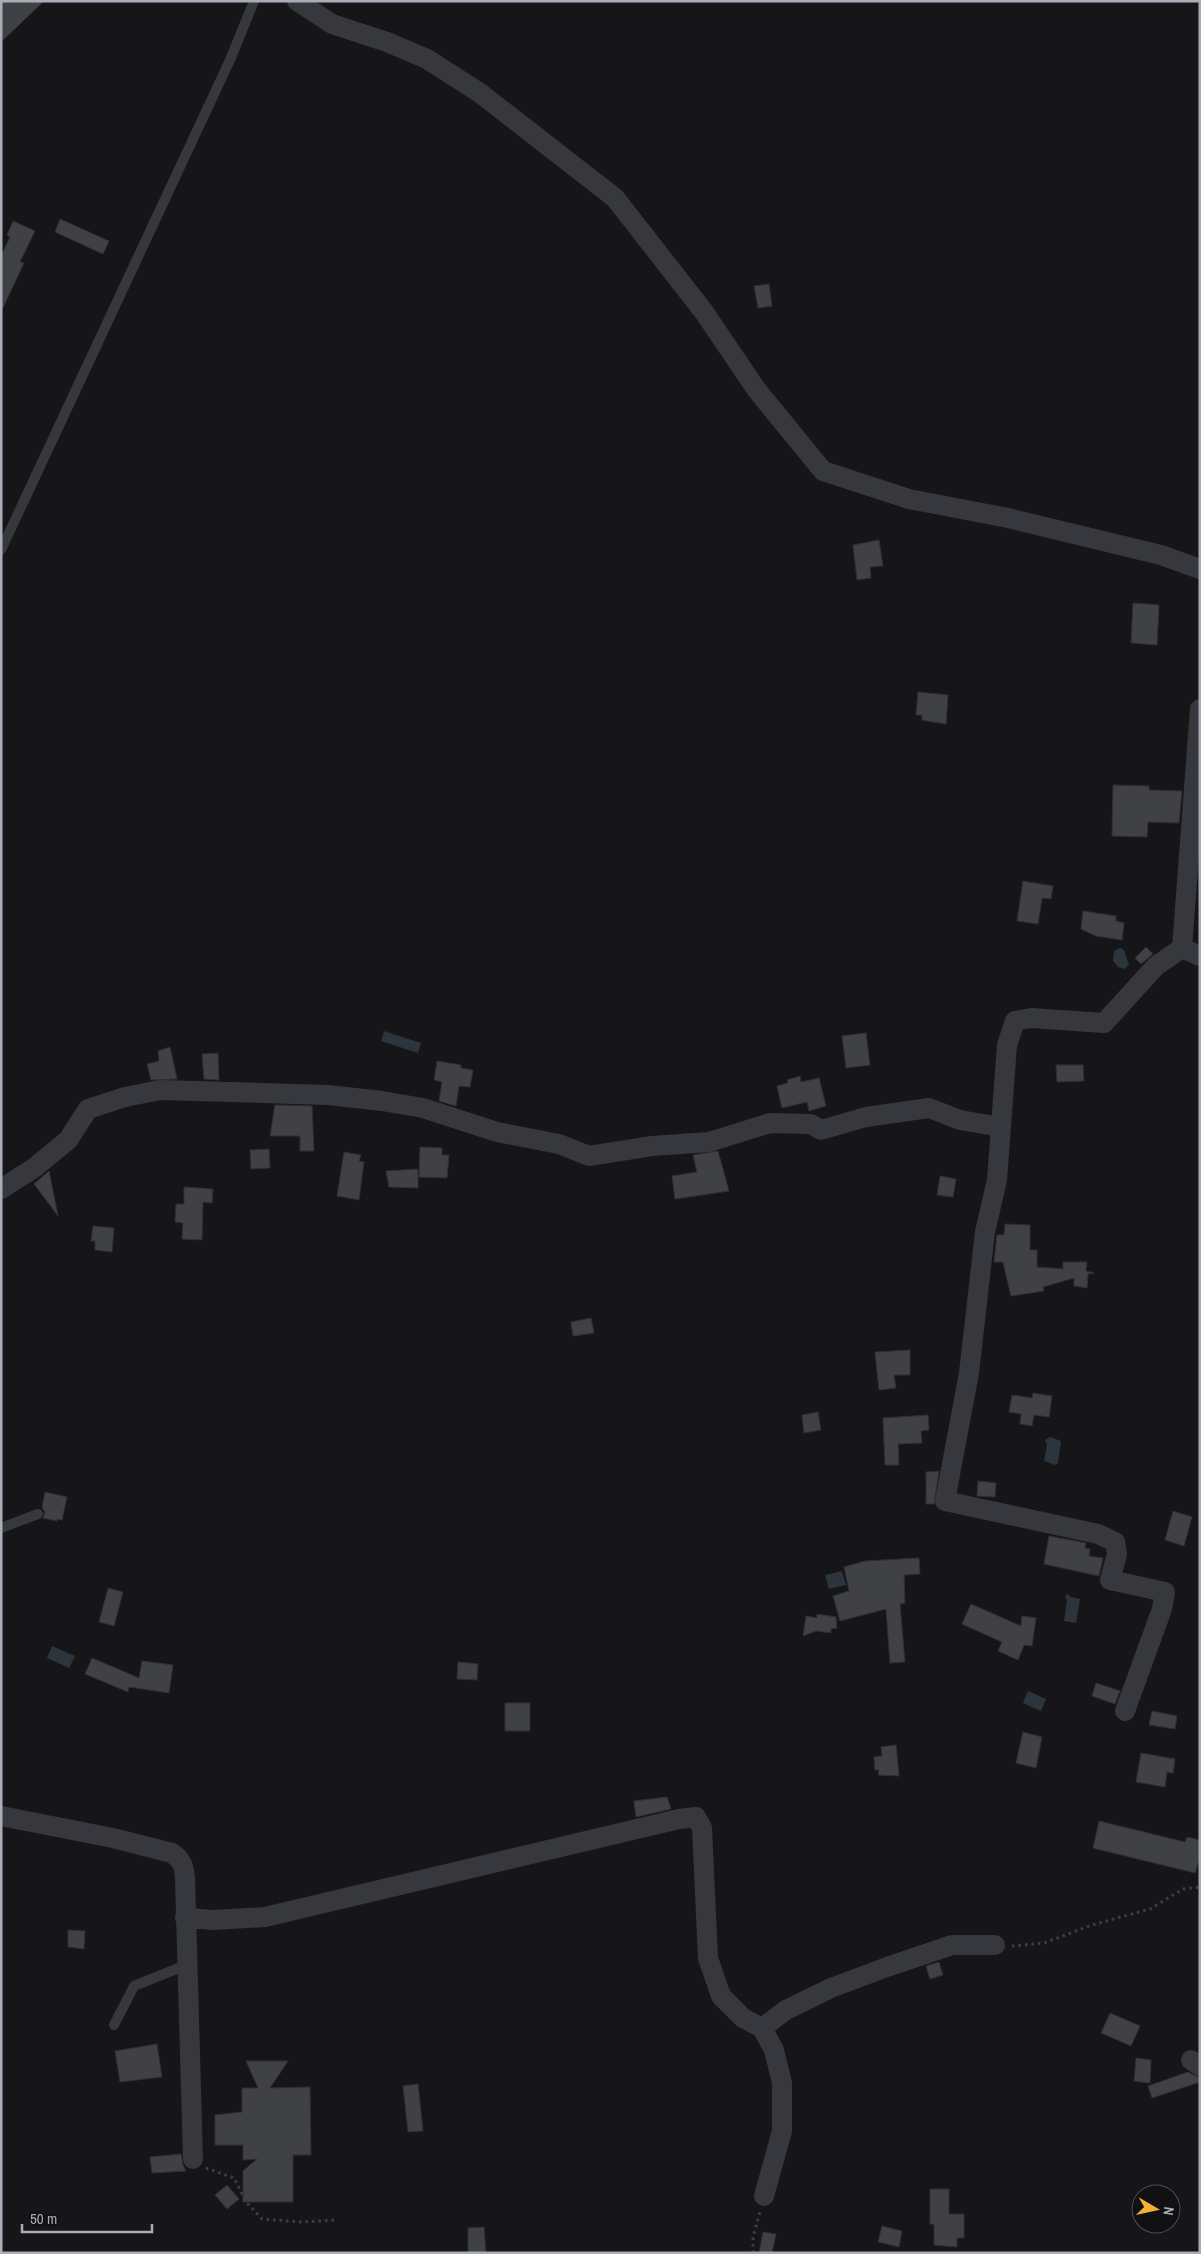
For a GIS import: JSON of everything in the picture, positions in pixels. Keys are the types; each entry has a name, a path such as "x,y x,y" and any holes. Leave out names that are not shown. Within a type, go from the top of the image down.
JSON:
{"street":[{"path":"297,1 332,24 387,42 427,59 480,93 615,198 704,312 756,390 823,471 909,499 1008,518 1161,555 1200,568"},
{"path":"1125,1711 1162,1609 1165,1592 1110,1580 1117,1554 1115,1542 1106,1538 945,1501 969,1373 986,1232 997,1180 1006,1045 1015,1021 1031,1018 1104,1023 1156,966 1191,952 1200,709"},
{"path":"1,1189 34,1168 68,1140 88,1109 125,1097 160,1090 328,1095 382,1101 424,1108 497,1132 559,1144 589,1156 643,1147 708,1142 770,1123 811,1124 821,1130 866,1117 929,1108 960,1120 1001,1127"},
{"path":"1,1816 113,1838 172,1853 179,1858 184,1868 193,2159"},
{"path":"185,1918 215,1920 265,1917 631,1830 696,1817 702,1828 708,1958 720,1996 743,2018 762,2028 774,2050 782,2083 782,2131 764,2196"},
{"path":"762,2028 795,2005 831,1988 887,1966 952,1946 995,1945"}],"lane":[{"path":"1,550 230,60 254,1"},
{"path":"1,1528 38,1514"},
{"path":"114,2025 134,1986 186,1965"}],"path":[{"path":"995,1945 1013,1947 1044,1943 1092,1925 1150,1909 1184,1889 1200,1887"},
{"path":"193,2159 205,2168 234,2178 246,2202 262,2219 301,2222 337,2220"},
{"path":"753,2253 753,2236 764,2196"}],"shaded area":[{"path":"1120,948 1124,950 1129,965 1124,969 1118,967 1113,961 1114,951"},
{"path":"384,1031 421,1043 418,1053 381,1041"},
{"path":"1050,1437 1061,1441 1058,1463 1055,1465 1044,1461 1047,1445 1045,1440"},
{"path":"842,1571 846,1585 829,1589 825,1575"},
{"path":"1067,1594 1080,1599 1076,1623 1064,1621 1067,1600 1065,1597"},
{"path":"52,1646 75,1656 69,1668 47,1658"},
{"path":"1028,1691 1046,1699 1041,1711 1023,1703"}],"building":[{"path":"1,1 44,1 1,42"},
{"path":"60,219 109,241 103,254 55,232"},
{"path":"13,221 35,231 20,262 24,263 1,312 1,256 10,237 7,235"},
{"path":"769,284 772,306 758,308 754,286"},
{"path":"879,540 883,566 870,567 871,578 857,580 853,545"},
{"path":"1133,603 1159,605 1157,645 1131,643"},
{"path":"918,692 948,695 946,724 922,720 922,715 916,715"},
{"path":"1113,785 1149,786 1149,790 1182,791 1179,823 1148,822 1147,837 1112,836"},
{"path":"1023,881 1053,886 1051,899 1042,898 1038,924 1017,921"},
{"path":"1083,911 1116,916 1116,921 1124,923 1122,940 1096,936 1081,929"},
{"path":"1146,947 1153,954 1141,964 1135,958"},
{"path":"866,1033 870,1065 846,1068 842,1036"},
{"path":"170,1047 177,1079 151,1080 147,1064 159,1061 158,1051"},
{"path":"218,1053 219,1080 204,1079 202,1054"},
{"path":"437,1061 461,1065 461,1068 473,1070 470,1087 459,1086 456,1106 439,1101 442,1082 434,1080"},
{"path":"1056,1065 1083,1065 1084,1081 1057,1082"},
{"path":"800,1076 801,1082 819,1078 826,1106 809,1111 807,1102 782,1108 777,1086 788,1083 787,1080"},
{"path":"275,1105 312,1106 314,1151 300,1151 300,1136 270,1136"},
{"path":"420,1147 442,1148 442,1155 449,1155 447,1178 419,1177"},
{"path":"269,1149 270,1168 251,1169 250,1150"},
{"path":"718,1151 729,1191 675,1199 672,1176 697,1172 693,1155"},
{"path":"344,1152 361,1155 359,1161 364,1162 359,1200 337,1196"},
{"path":"418,1169 418,1188 389,1187 386,1171"},
{"path":"49,1171 58,1216 34,1184"},
{"path":"940,1176 956,1179 953,1197 937,1195"},
{"path":"184,1187 213,1189 212,1203 203,1202 202,1240 182,1239 183,1223 175,1222 176,1204 184,1204"},
{"path":"1005,1224 1030,1225 1030,1250 1037,1250 1037,1267 1063,1269 1063,1262 1087,1262 1086,1271 1094,1273 1088,1274 1087,1288 1074,1286 1074,1278 1043,1287 1044,1291 1011,1296 1003,1262 994,1262 997,1235 1004,1235"},
{"path":"93,1226 114,1228 112,1252 95,1250 95,1241 91,1241"},
{"path":"591,1318 594,1333 573,1336 571,1322"},
{"path":"910,1350 910,1375 894,1375 896,1388 879,1390 875,1352"},
{"path":"1033,1393 1052,1396 1049,1417 1034,1415 1032,1426 1020,1424 1021,1414 1009,1412 1012,1395 1032,1398"},
{"path":"818,1412 821,1430 804,1433 802,1415"},
{"path":"928,1415 929,1430 921,1431 922,1443 898,1444 899,1465 885,1465 883,1418"},
{"path":"939,1471 934,1504 926,1504 926,1472"},
{"path":"978,1481 996,1483 995,1497 977,1496"},
{"path":"45,1492 67,1497 62,1520 57,1519 57,1521 43,1518 45,1512 42,1508"},
{"path":"1173,1511 1192,1517 1184,1546 1165,1540"},
{"path":"1049,1536 1086,1543 1085,1548 1090,1549 1089,1556 1103,1558 1099,1576 1044,1564"},
{"path":"919,1558 920,1574 904,1575 905,1603 900,1604 905,1662 890,1663 886,1609 840,1621 833,1596 849,1591 844,1567 865,1561"},
{"path":"108,1588 123,1592 114,1626 99,1622"},
{"path":"971,1604 1021,1626 1022,1616 1036,1618 1032,1646 1024,1645 1018,1660 998,1651 1002,1642 962,1624"},
{"path":"817,1614 836,1617 837,1628 831,1629 831,1633 816,1631 803,1636 806,1616 817,1618"},
{"path":"92,1658 139,1678 142,1661 173,1665 169,1693 129,1687 128,1692 85,1674"},
{"path":"458,1662 478,1664 477,1680 457,1679"},
{"path":"1096,1683 1120,1691 1115,1704 1092,1696"},
{"path":"505,1703 530,1703 530,1731 505,1731"},
{"path":"1152,1711 1177,1716 1175,1729 1149,1725"},
{"path":"1023,1732 1042,1737 1036,1768 1016,1763"},
{"path":"896,1745 899,1776 878,1775 879,1770 875,1770 874,1757 882,1756 881,1747"},
{"path":"1141,1753 1175,1759 1173,1773 1167,1772 1165,1787 1136,1782"},
{"path":"667,1797 671,1809 636,1817 634,1801"},
{"path":"1099,1821 1185,1842 1187,1837 1200,1840 1200,1858 1195,1873 1093,1848"},
{"path":"68,1930 85,1931 84,1949 68,1947"},
{"path":"939,1962 943,1975 930,1979 926,1966"},
{"path":"1110,2013 1140,2026 1131,2046 1101,2033"},
{"path":"157,2044 162,2077 120,2082 115,2051"},
{"path":"1136,2058 1151,2060 1150,2083 1134,2081"},
{"path":"246,2061 288,2061 270,2088 310,2087 311,2155 293,2155 293,2202 243,2202 243,2171 257,2159 243,2160 243,2145 215,2145 215,2115 242,2112 242,2088 258,2088"},
{"path":"1188,2072 1200,2078 1200,2082 1152,2098 1148,2086"},
{"path":"418,2084 423,2131 408,2132 403,2086"},
{"path":"181,2154 186,2171 152,2173 150,2157"},
{"path":"227,2185 239,2199 227,2209 215,2195"},
{"path":"930,2189 949,2189 949,2214 964,2214 964,2238 957,2238 957,2247 934,2245 934,2224 930,2224"},
{"path":"882,2226 902,2231 899,2247 878,2242"},
{"path":"484,2227 486,2253 468,2253 468,2228"},
{"path":"763,2232 776,2234 772,2253 759,2253"}]}
